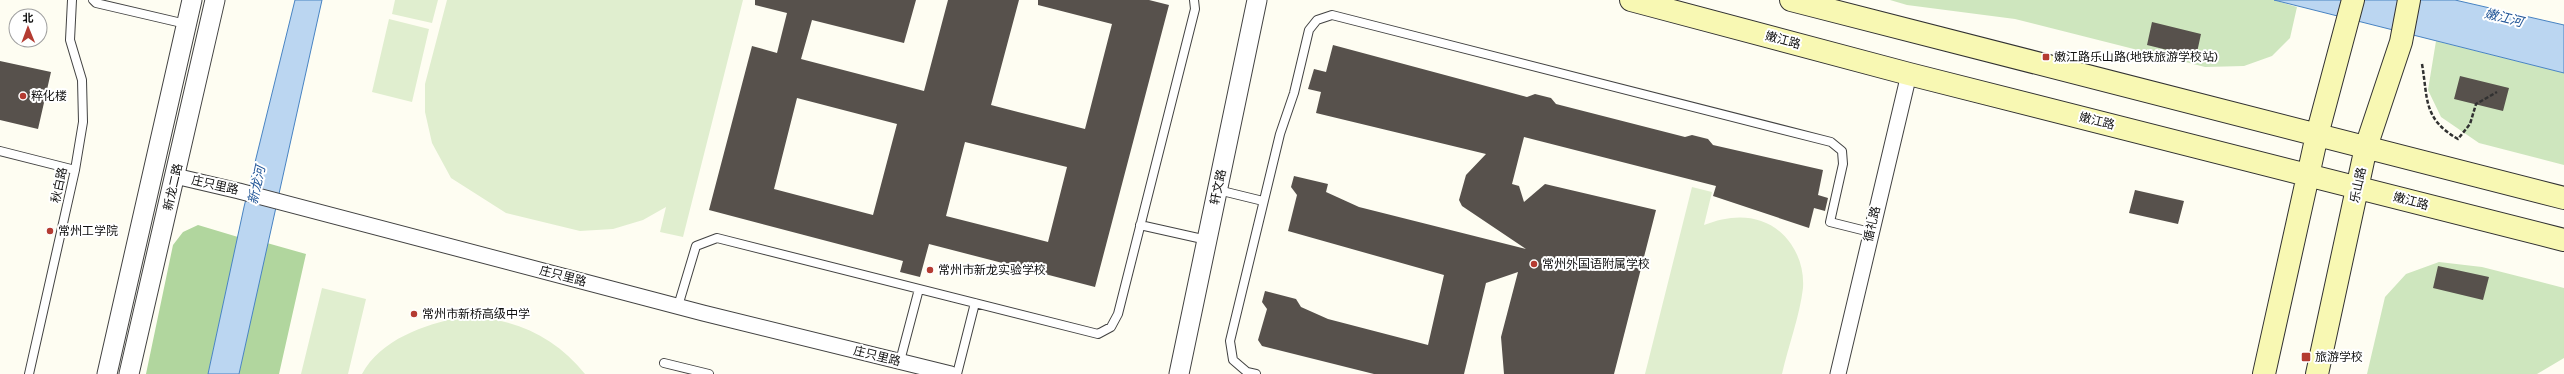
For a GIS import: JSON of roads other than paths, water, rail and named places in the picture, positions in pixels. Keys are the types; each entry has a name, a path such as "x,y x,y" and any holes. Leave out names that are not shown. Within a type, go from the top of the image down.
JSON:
{"main road":[{"name":"嫩江路","path":"1630,0 1908,74 2564,240"},
{"path":"1791,0 2564,198"},
{"path":"2264,374 2317,135 2353,0"},
{"name":"乐山路","path":"2317,374 2366,147 2401,42 2409,0"}],"street":[{"name":"新龙二路","path":"107,374 192,0"},
{"name":"新龙二路","path":"129,374 215,0"},
{"name":"轩文路","path":"1179,374 1257,0"},
{"name":"循礼路","path":"1838,374 1908,74"},
{"name":"庄只里路","path":"175,176 239,191 678,306 951,374"}],"lane":[{"name":"秋白路","path":"28,374 75,170 83,122 82,80 70,40 72,0"},
{"path":"93,0 96,3 186,24"},
{"path":"678,306 696,246 717,238 1098,334 1111,327 1118,314 1195,9 1194,0"},
{"path":"1256,374 1247,372 1233,360 1230,341 1280,134 1294,93 1309,30 1317,20 1332,15 1831,142 1842,151 1843,164 1830,222 1870,232"},
{"path":"0,152 75,170"},
{"path":"1217,190 1264,201"},
{"path":"1140,225 1207,240"},
{"path":"900,361 919,289"},
{"path":"957,374 975,303"},
{"path":"664,363 709,374"}],"water":[{"name":"新龙河","path":"295,0 322,0 239,374 208,374 244,207"},
{"name":"嫩江河","path":"2274,0 2455,0 2564,25 2564,73"}],"place":[{"name":"嫩江路乐山路(地铁旅游学校站)","path":"2046,57"},
{"name":"粹化楼","path":"23,96"},
{"name":"常州工学院","path":"50,231"},
{"name":"常州外国语附属学校","path":"1534,264"},
{"name":"常州市新龙实验学校","path":"930,270"},
{"name":"常州市新桥高级中学","path":"414,314"},
{"name":"旅游学校","path":"2306,357"}]}
